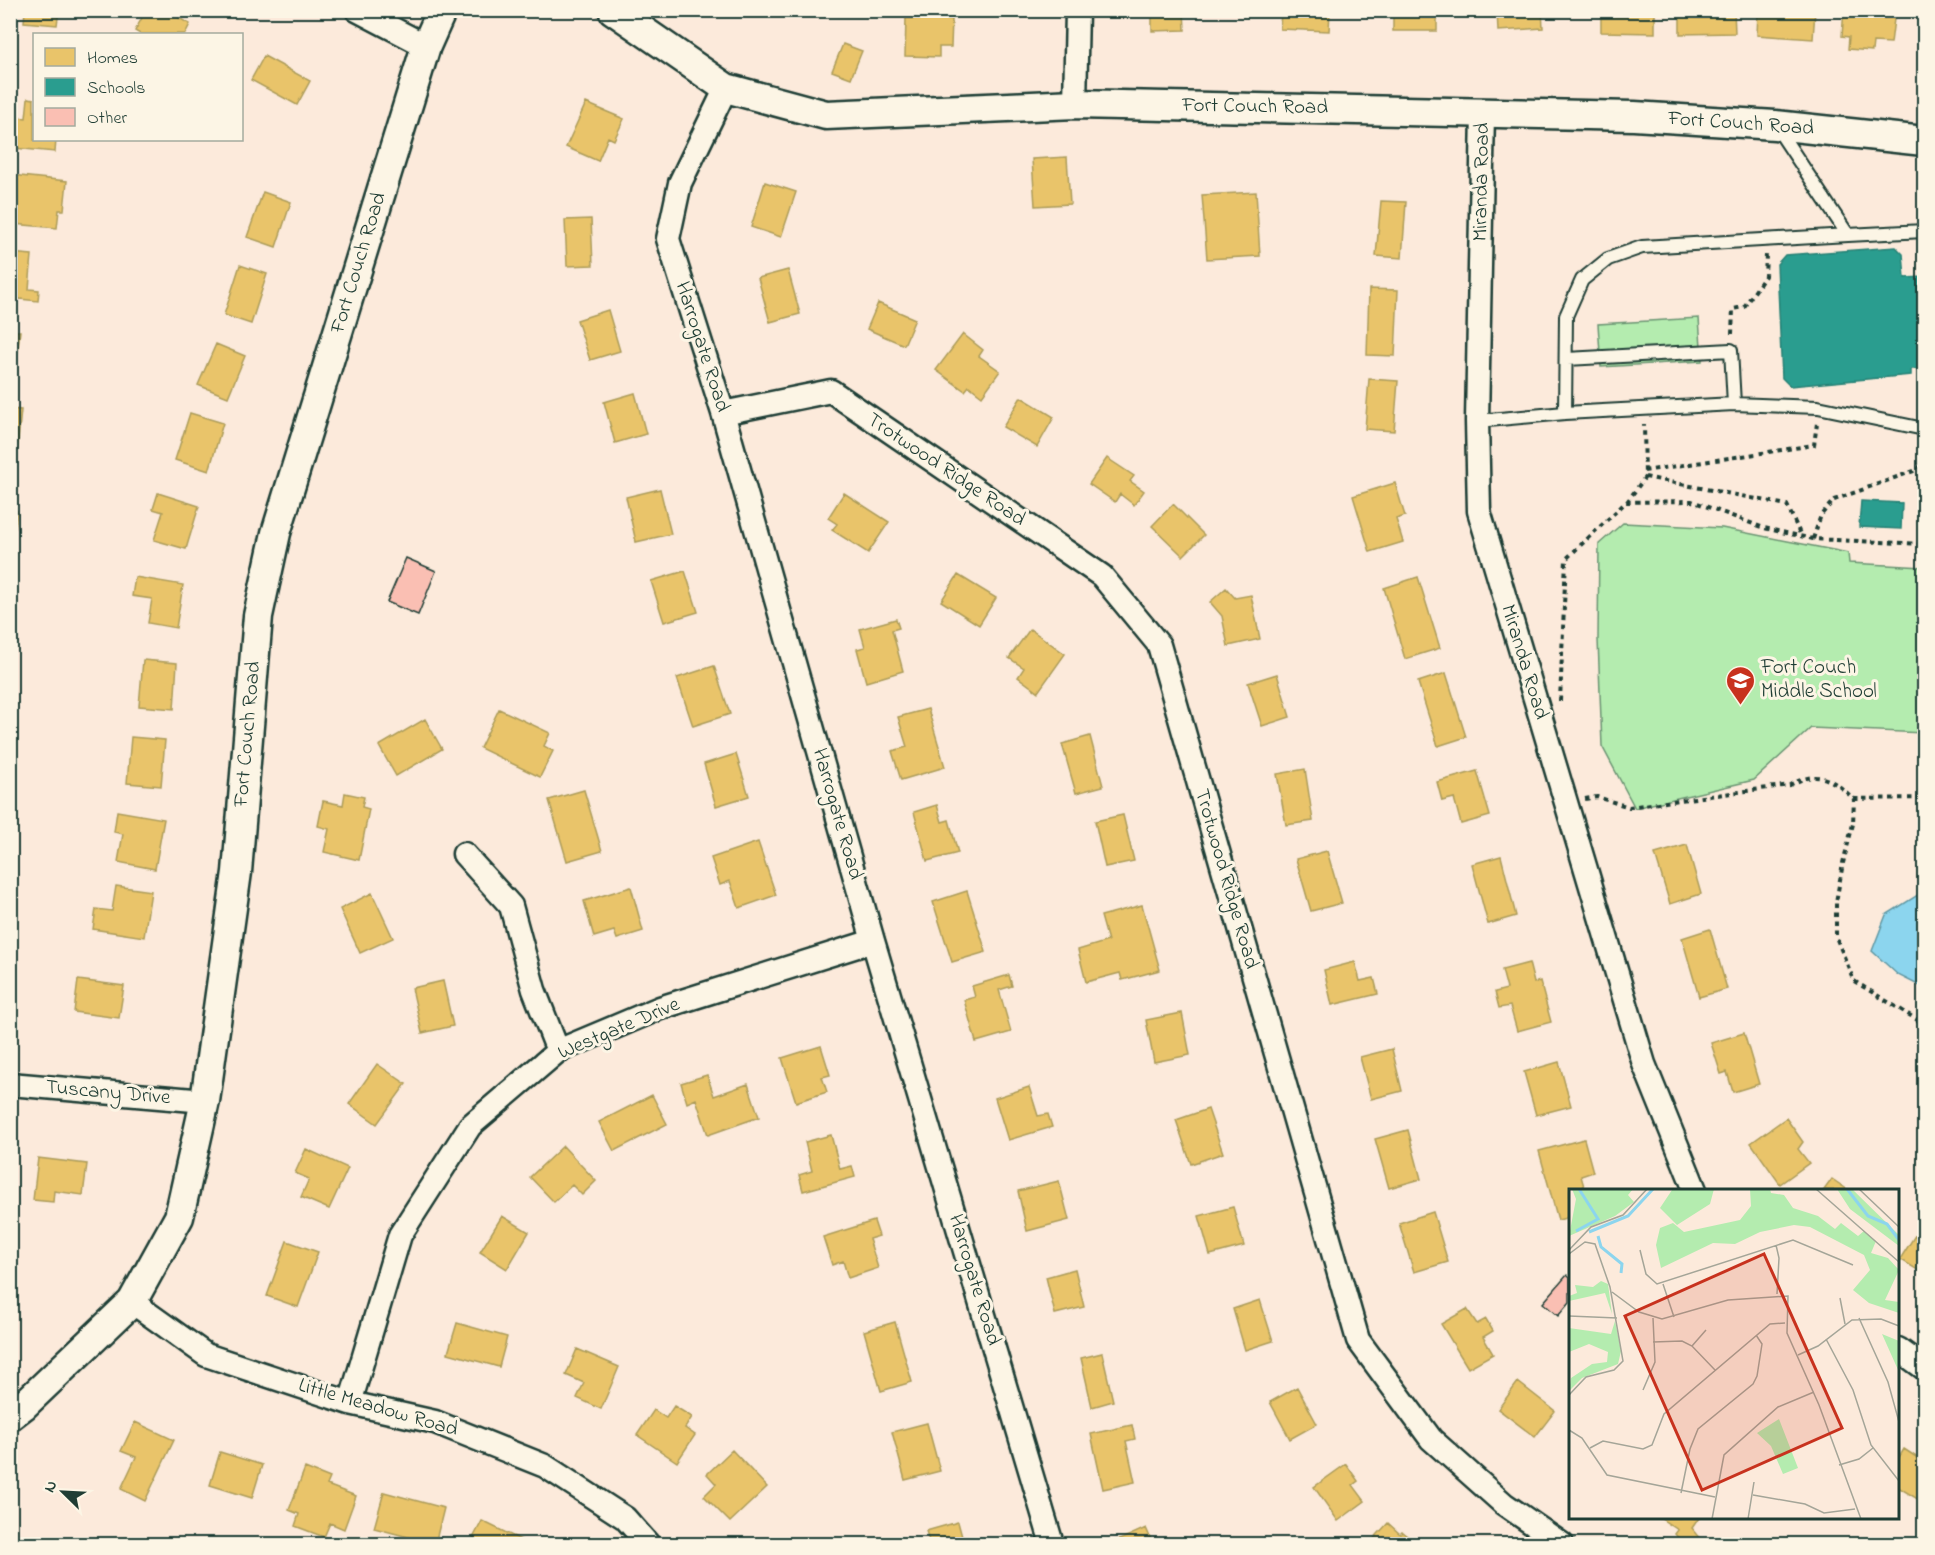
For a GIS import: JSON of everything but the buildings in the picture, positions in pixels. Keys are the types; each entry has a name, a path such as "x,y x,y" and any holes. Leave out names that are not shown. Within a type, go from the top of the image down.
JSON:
{"street":[{"path":"357,10 426,46"},
{"name":"Fort Couch Road","path":"10,1416 132,1302 179,1217 205,1101 237,872 258,616 267,574 276,533 426,46 441,10"},
{"name":"Fort Couch Road","path":"613,10 726,88 825,115 1075,104 1483,112 1634,116 1775,125 1924,141"},
{"path":"1075,104 1077,10"},
{"name":"Harrogate Road","path":"726,88 680,183 668,239 723,413 873,941 1052,1545"},
{"name":"Miranda Road","path":"1483,112 1477,421 1479,511 1644,1064 1694,1189"},
{"name":"Trotwood Ridge Road","path":"723,413 831,391 1102,576 1160,645 1358,1340 1431,1439 1504,1504 1562,1545"},
{"path":"464,854 511,906 534,990 558,1051"},
{"name":"Westgate Drive","path":"350,1403 400,1235 470,1126 558,1051 660,1008 873,941"},
{"name":"Tuscany Drive","path":"10,1084 205,1101"},
{"name":"Little Meadow Road","path":"132,1302 206,1355 350,1403 435,1422 545,1466 625,1518 648,1545"},
{"path":"1899,1350 1924,1368"}],"lane":[{"path":"1775,125 1848,235"},
{"path":"1565,413 1566,316 1582,280 1608,259 1642,248 1924,231"},
{"path":"1567,359 1731,350 1734,404"},
{"path":"1477,421 1565,413 1734,404 1818,407 1924,429"}],"path":[{"path":"1731,350 1733,309 1744,307 1765,276 1767,252"},
{"path":"1644,471 1815,445 1818,407"},
{"path":"1539,712 1559,708 1566,560 1626,502 1645,477 1644,409"},
{"path":"1813,539 1821,515 1834,500 1919,469 1924,449"},
{"path":"1645,477 1787,505 1801,536"},
{"path":"1626,502 1692,501 1764,528 1813,539 1924,544"},
{"path":"1566,803 1597,797 1629,807 1790,785 1805,776 1833,780 1854,799 1924,798"},
{"path":"1854,799 1853,824 1836,902 1836,937 1854,981 1924,1024"}],"green space":[{"path":"1699,318 1702,361 1601,367 1598,324"},
{"path":"1623,523 1722,528 1848,553 1849,563 1924,567 1924,733 1811,728 1754,780 1635,808 1602,746 1598,639 1599,544"}],"water":[{"path":"1924,891 1924,988 1898,975 1872,951 1886,915"}],"place":[{"name":"Fort Couch Middle School","path":"1740,706"}]}
